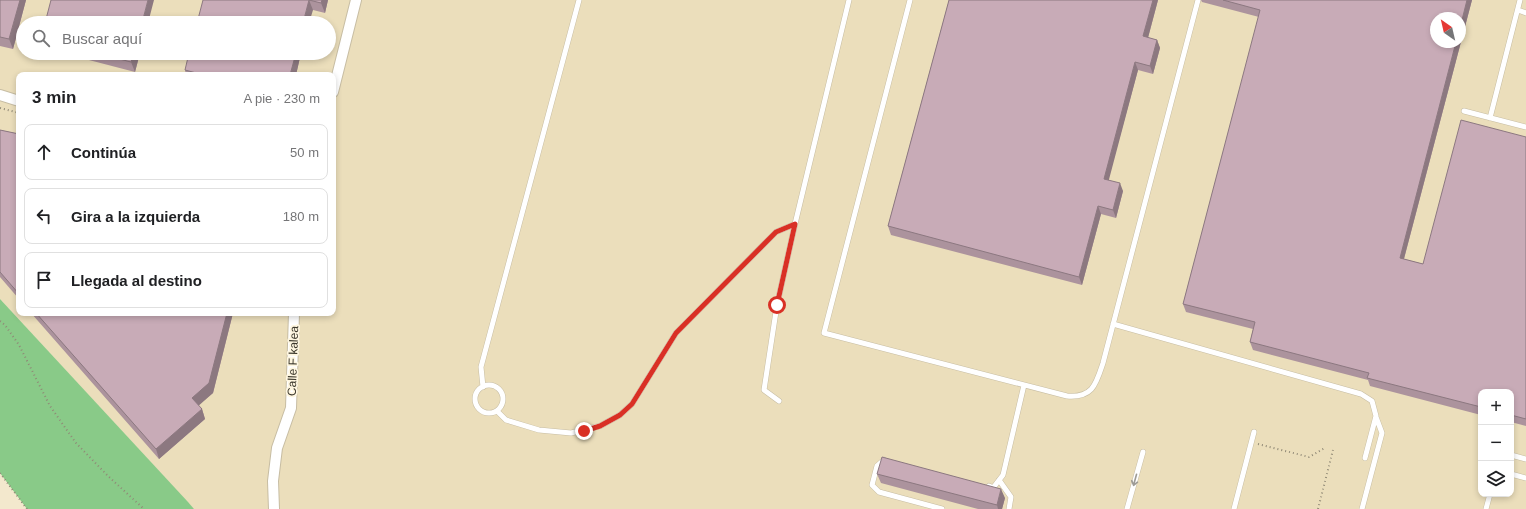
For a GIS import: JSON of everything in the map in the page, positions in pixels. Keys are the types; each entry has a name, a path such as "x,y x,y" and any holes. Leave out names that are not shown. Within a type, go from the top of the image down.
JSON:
{"street":[{"path":"336,80 356,0"},
{"path":"0,95 16,100"},
{"name":"Calle F kalea","path":"274,509 274,481 277,448 292,408 294,316"}],"lane":[{"path":"482,386 481,367 578,0"},
{"path":"780,401 764,390 777,305 795,224 850,0"},
{"path":"910,0 824,333 1067,396 1079,397 1087,394 1095,385 1113,324 1198,0"},
{"path":"1490,118 1520,0"},
{"path":"1518,10 1526,13"},
{"path":"1464,111 1526,127"},
{"path":"497,411 506,420 539,430 571,433 600,426 620,415 632,404 676,333 776,232 795,224"},
{"path":"1113,324 1361,394 1372,401 1382,433 1362,509"},
{"path":"981,484 993,488 1003,475 1024,385"},
{"path":"482,386 495,386 502,393 502,403 497,411 488,414 479,409 476,405 475,396 477,391 482,386"},
{"path":"1364,458 1376,416"},
{"path":"1234,509 1254,432"},
{"path":"1128,509 1143,452"},
{"path":"1514,456 1526,459"},
{"path":"890,462 883,460 877,466 872,486 879,492 942,509"},
{"path":"1514,475 1526,478"},
{"path":"999,480 1011,497 1009,509"},
{"path":"1486,509 1489,497"}],"path":[{"path":"0,108 16,112"},
{"path":"0,321 19,345 50,406 76,443 108,476 144,509"},
{"path":"1252,442 1309,457 1325,448"},
{"path":"1318,509 1333,450"},
{"path":"0,473 27,509"}],"shaded area":[{"path":"0,0 1526,0 1526,509 194,509 0,299"}],"green space":[{"path":"0,299 194,509 27,509 0,473"}],"building":[{"path":"0,0 20,0 9,39 0,37"},
{"path":"51,0 148,0 144,16 47,16"},
{"path":"203,0 309,0 305,16 199,16"},
{"path":"309,0 322,0 321,3"},
{"path":"949,0 1153,0 1143,36 1157,40 1150,66 1135,62 1104,179 1120,183 1113,210 1098,206 1079,277 888,226"},
{"path":"1223,0 1467,0 1464,12 1430,12 1430,48 1454,48 1400,258 1423,264 1461,120 1526,137 1526,419 1514,416 1514,389 1478,389 1478,406 1367,378 1369,373 1250,342 1255,322 1183,304 1260,10"},
{"path":"187,60 294,60 291,72 193,72 185,70"},
{"path":"0,130 16,133 16,291 0,272"},
{"path":"39,316 226,316 209,383 192,398 202,409 156,449"},
{"path":"882,457 1001,489 997,505 877,474"}],"route":[{"path":"584,431 600,426 620,415 632,404 676,333 776,232 795,224 777,305"}]}
